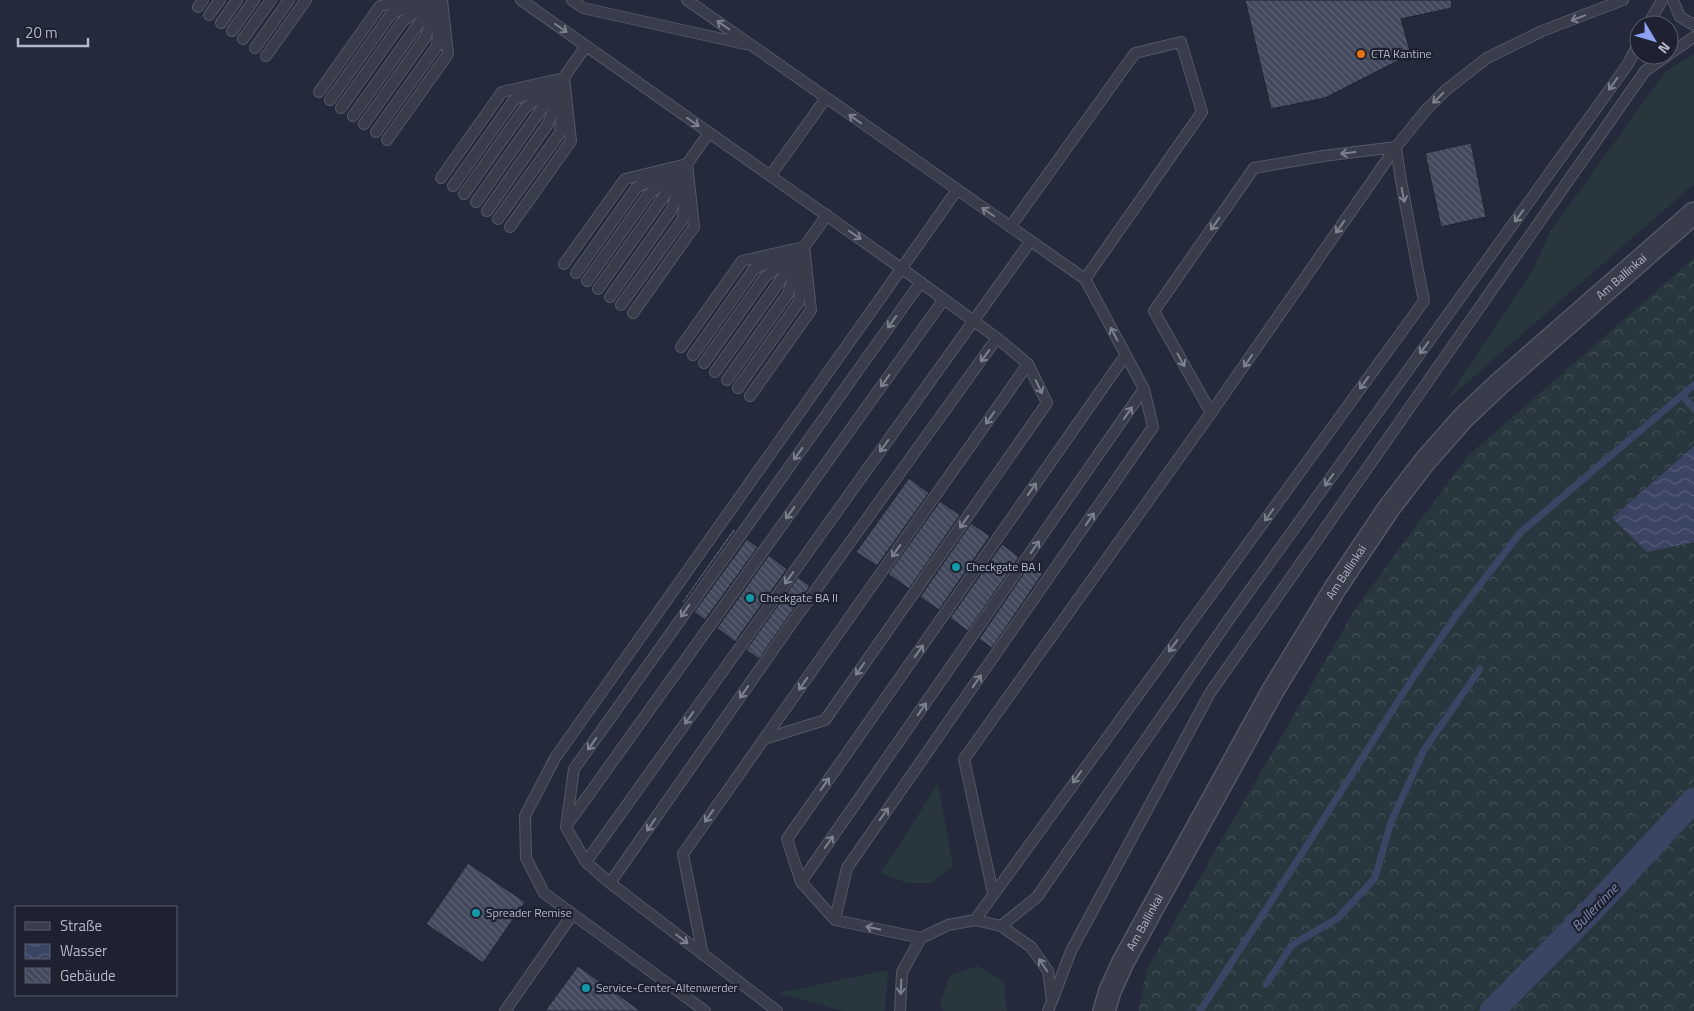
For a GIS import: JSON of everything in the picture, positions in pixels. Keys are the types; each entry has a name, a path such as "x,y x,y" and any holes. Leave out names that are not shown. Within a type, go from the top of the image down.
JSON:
{"street":[{"name":"Am Ballinkai","path":"1104,1011 1110,991 1123,962 1242,744 1316,618 1389,508 1426,460 1464,417 1694,213"}],"lane":[{"path":"209,15 220,0"},
{"path":"221,23 237,0"},
{"path":"232,31 254,0"},
{"path":"244,39 272,0"},
{"path":"255,48 289,0"},
{"path":"266,56 306,0"},
{"path":"318,92 380,6 405,0"},
{"path":"330,100 391,14 422,0"},
{"path":"341,108 402,22 431,0"},
{"path":"353,116 439,0"},
{"path":"364,124 426,38 439,0"},
{"path":"376,132 437,46 439,0"},
{"path":"387,140 448,54 439,0"},
{"path":"521,0 921,282 997,338 1028,364 1047,403 825,720 764,739"},
{"path":"572,0 584,8 751,45"},
{"path":"687,0 1085,279 1144,389 1153,427 847,868 835,920"},
{"path":"993,894 964,759 1211,413 1396,147 1426,110 1447,89 1487,58 1542,31 1623,0"},
{"path":"1654,15 1662,0"},
{"path":"1673,0 1680,17 1694,25"},
{"path":"1679,48 1694,37"},
{"path":"1010,227 1134,53 1181,42 1202,112 1085,279"},
{"path":"476,202 586,46"},
{"path":"1001,926 1037,897 1230,618 1629,62"},
{"path":"1048,1011 1071,951 1210,693 1645,71 1654,65"},
{"path":"441,178 502,92 564,78"},
{"path":"453,186 514,100 564,78"},
{"path":"464,194 526,108 564,78"},
{"path":"487,210 548,124 564,78"},
{"path":"498,219 560,132 564,78"},
{"path":"510,227 571,141 564,78"},
{"path":"770,176 826,98"},
{"path":"598,289 709,133"},
{"path":"1211,413 1154,310 1254,168 1323,156 1396,147"},
{"path":"974,920 1424,302 1400,181 1396,147"},
{"path":"564,264 625,179 687,164"},
{"path":"576,273 637,187 687,164"},
{"path":"587,281 648,195 687,164"},
{"path":"610,297 671,211 687,164"},
{"path":"621,305 682,219 687,164"},
{"path":"633,313 694,227 687,164"},
{"path":"706,1011 544,893 526,858 525,816 555,758 957,190"},
{"path":"715,372 826,215"},
{"path":"586,862 1030,242"},
{"path":"681,347 742,261 804,247"},
{"path":"693,355 754,269 804,247"},
{"path":"704,363 765,277 804,247"},
{"path":"727,380 788,294 804,247"},
{"path":"738,388 799,302 804,247"},
{"path":"750,396 811,310 804,247"},
{"path":"777,1011 610,884 586,862 566,827 574,769 921,282"},
{"path":"566,827 944,299"},
{"path":"610,884 792,623 997,338"},
{"path":"921,938 835,920 801,882 788,838 1126,356"},
{"path":"703,954 683,854 1028,364"},
{"path":"801,882 1144,389"},
{"path":"505,1011 572,915"},
{"path":"900,1011 902,972 921,938 948,925 974,920 1001,926 1031,947 1048,971 1052,1001"}],"green space":[{"path":"1694,54 1694,184 1445,402 1534,268 1549,233 1665,72"},
{"path":"1694,258 1694,1011 1138,1011 1147,969 1357,606 1467,457"},
{"path":"938,783 953,866 931,883 907,883 880,873 891,858"},
{"path":"978,966 1004,982 1007,1011 944,1011 940,1004 950,975"},
{"path":"888,970 885,1011 844,1011 778,993"}],"water":[{"path":"1694,446 1694,542 1647,552 1612,518"}],"building":[{"path":"1245,0 1451,0 1452,8 1401,19 1411,54 1325,98 1271,109"},
{"path":"1471,143 1486,217 1441,227 1425,153"},
{"path":"909,478 929,493 877,566 856,552"},
{"path":"940,501 960,515 909,589 888,574"},
{"path":"971,523 990,536 939,610 920,597"},
{"path":"733,529 736,530 683,604 681,603"},
{"path":"747,539 758,547 705,620 694,612"},
{"path":"1002,544 1019,557 968,631 950,618"},
{"path":"769,555 787,569 735,642 717,628"},
{"path":"1030,564 1043,573 992,648 979,639"},
{"path":"798,577 810,586 759,659 746,650"},
{"name":"Spreader Remise","path":"468,863 525,902 483,963 426,924"},
{"name":"Service-Center-Altenwerder","path":"578,966 641,1011 545,1011"}],"waterway":[{"path":"1200,1011 1414,676 1458,613 1520,533 1694,385"},
{"path":"1682,395 1694,409"},
{"path":"1266,984 1292,945 1338,918 1375,878 1391,822 1424,750 1480,669"},
{"name":"Bullerrinne","path":"1492,1011 1590,912 1694,800"}],"place":[{"name":"CTA Kantine","path":"1361,54"},
{"name":"Checkgate BA I","path":"956,567"},
{"name":"Checkgate BA II","path":"750,598"},
{"name":"Spreader Remise","path":"476,913"},
{"name":"Service-Center-Altenwerder","path":"586,988"}]}
